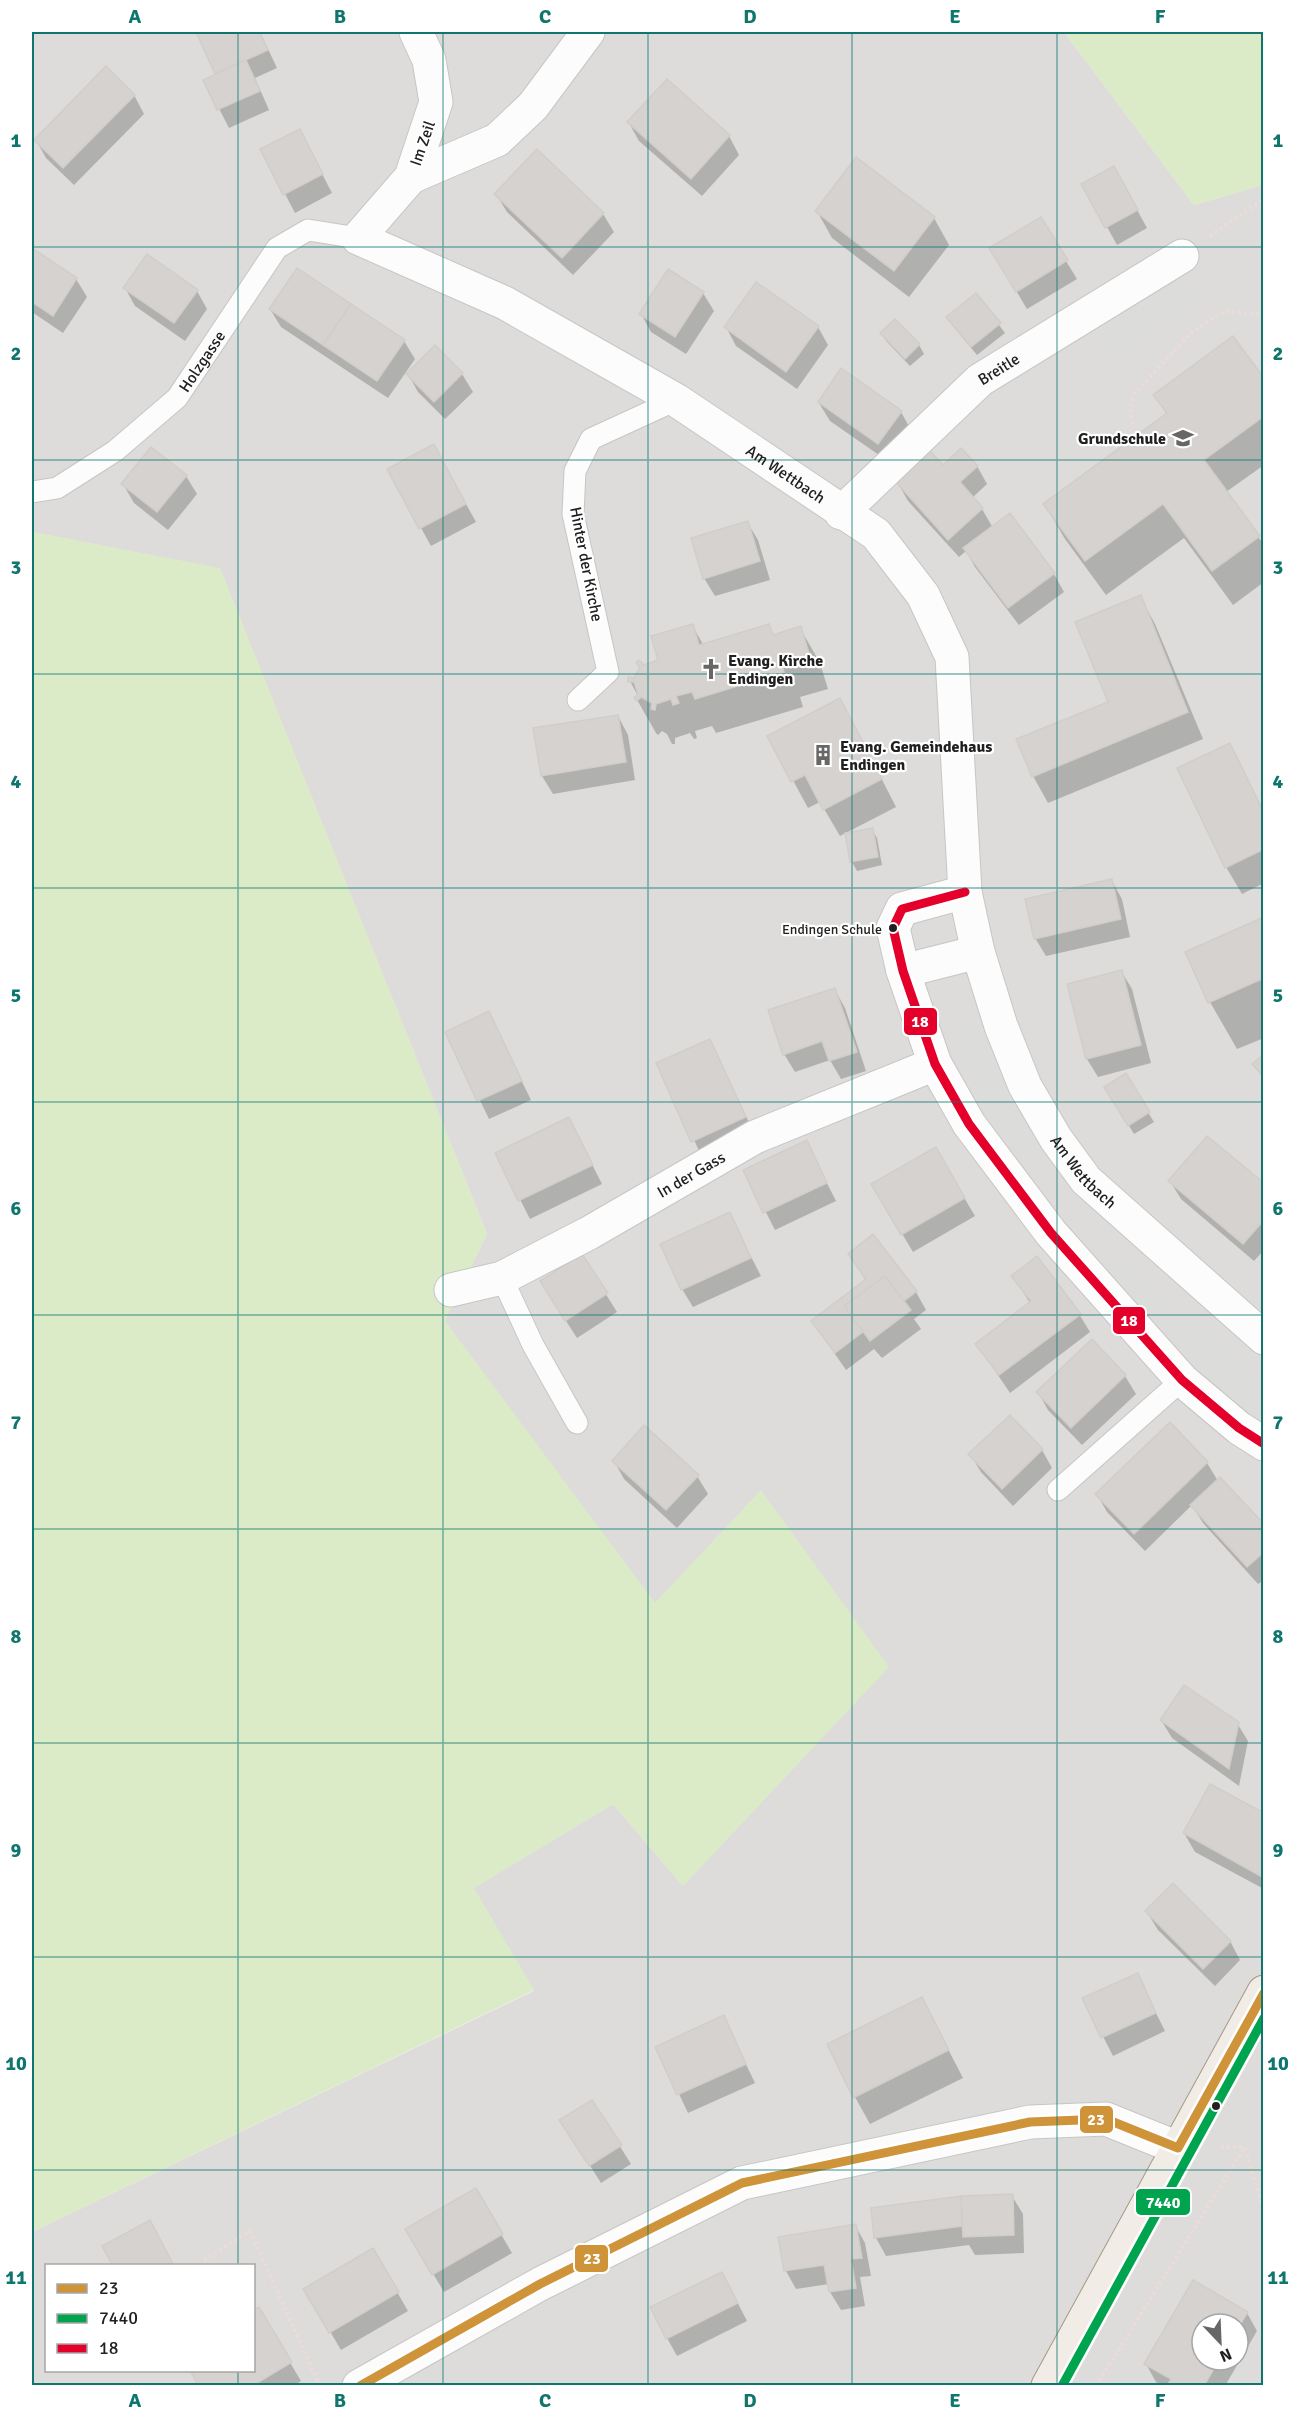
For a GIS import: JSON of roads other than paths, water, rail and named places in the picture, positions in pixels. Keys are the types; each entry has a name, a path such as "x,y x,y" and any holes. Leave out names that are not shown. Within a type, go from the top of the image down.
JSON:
{"main road":[{"path":"1048,2385 1263,1992"}],"street":[{"name":"Im Zeil","path":"358,238 411,177 436,102 429,60 416,32"},
{"path":"411,177 497,140 533,106 588,32"},
{"name":"Am Wettbach","path":"358,238 505,303 676,400 841,513 876,534 890,551 923,595 952,657 965,892 978,952 1009,1046 1025,1086 1056,1139 1086,1180 1263,1338"},
{"name":"Breitle","path":"841,513 980,380 1182,256"},
{"path":"965,892 902,909 894,928 903,971 935,1064 969,1124 1051,1233 1182,1380 1239,1428 1263,1444"},
{"path":"903,971 978,952"},
{"name":"In der Gass","path":"451,1290 501,1278 589,1233 755,1137 935,1064"},
{"path":"359,2385 540,2284 742,2183 1030,2122 1106,2119 1178,2148"}],"lane":[{"name":"Holzgasse","path":"32,492 57,488 115,451 177,398 278,248 308,230 358,238"},
{"name":"Hinter der Kirche","path":"578,700 608,672 573,514 574,471 591,439 676,400"},
{"path":"501,1278 533,1346 577,1423"},
{"path":"1058,1490 1182,1380"}],"place":[{"name":"Grundschule","path":"1183,438"},
{"name":"Evang. Kirche Endingen","path":"711,669"},
{"name":"Evang. Gemeindehaus Endingen","path":"823,755"},
{"name":"Endingen Schule","path":"893,928"}]}
